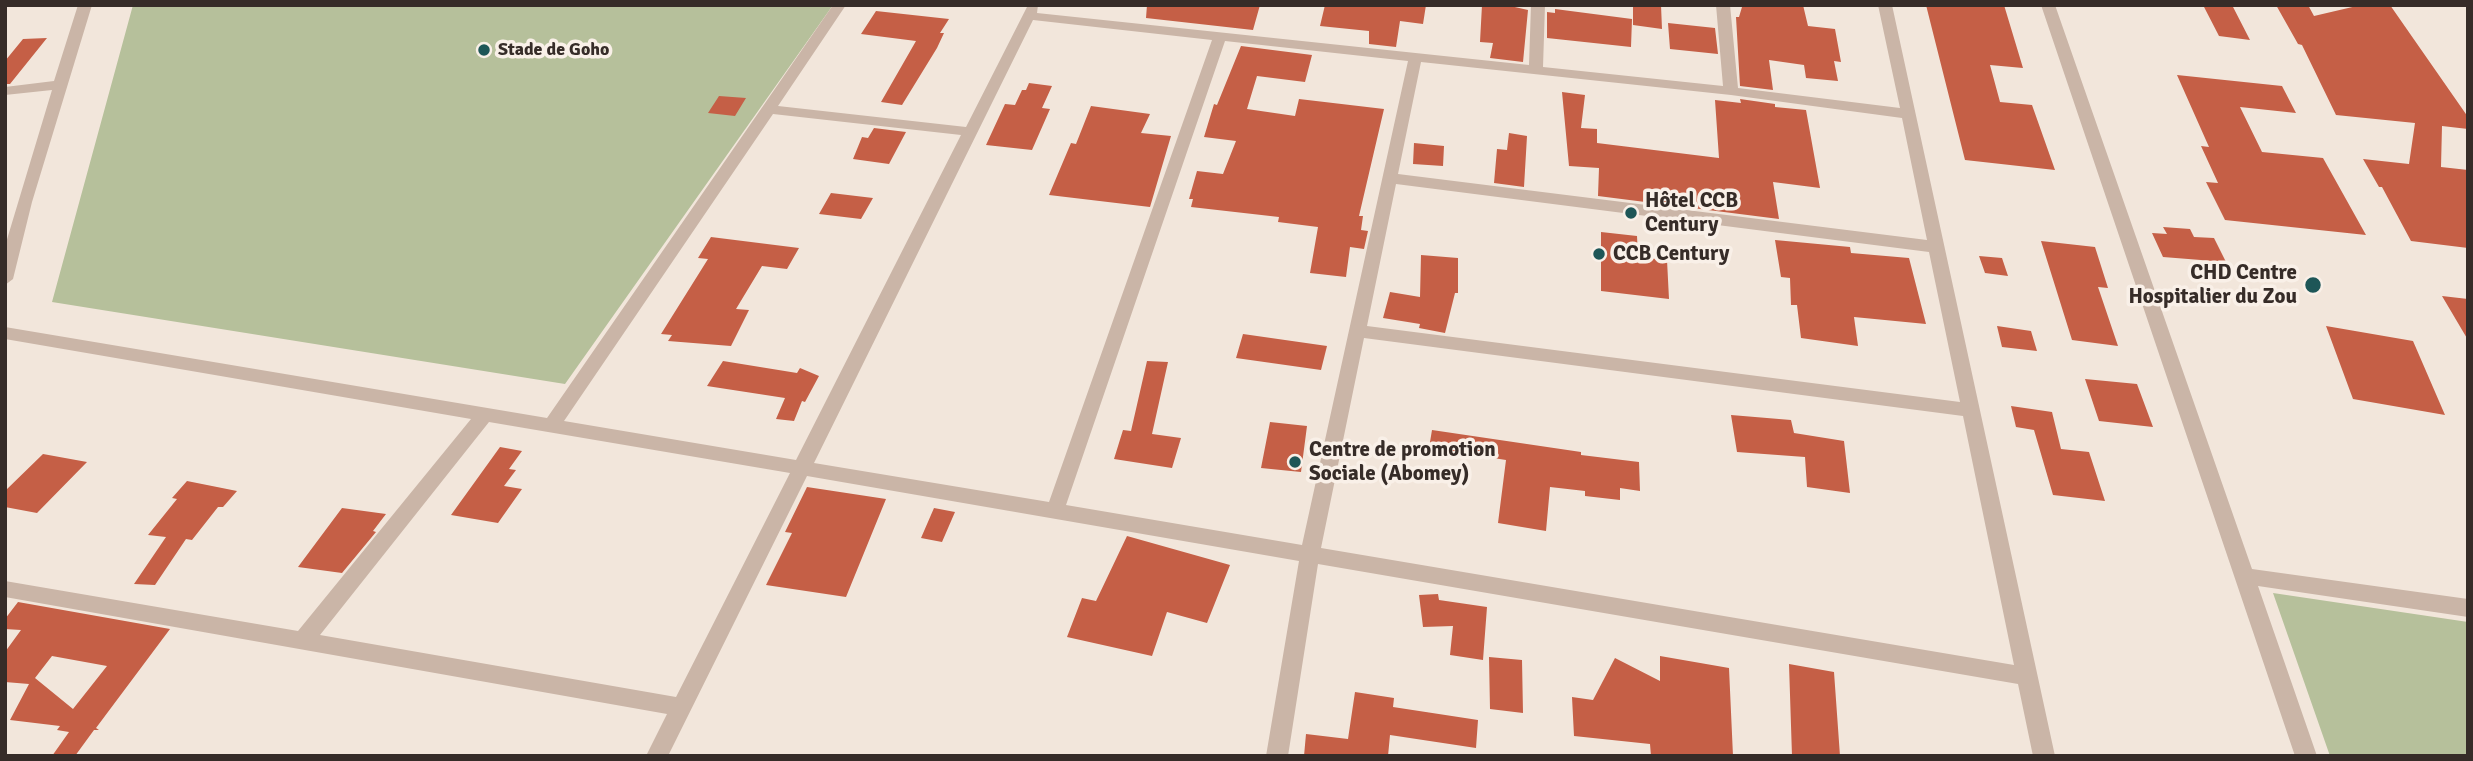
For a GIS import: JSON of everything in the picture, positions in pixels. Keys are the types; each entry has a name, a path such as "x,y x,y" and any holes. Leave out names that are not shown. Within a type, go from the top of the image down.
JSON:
{"street":[{"path":"5,279 24,202 85,5"},
{"path":"551,426 840,5"},
{"path":"1536,71 1538,5"},
{"path":"1723,5 1731,91"},
{"path":"1885,5 2044,756"},
{"path":"2048,5 2306,756"},
{"path":"657,756 1032,11 1220,37 1731,91 1908,114"},
{"path":"1055,511 1220,37"},
{"path":"1277,756 1310,555 1415,58"},
{"path":"5,91 60,85"},
{"path":"767,108 971,132"},
{"path":"1390,178 1936,247"},
{"path":"5,205 24,202"},
{"path":"1358,331 1970,410"},
{"path":"5,333 2027,676"},
{"path":"303,641 484,415"},
{"path":"2244,576 2468,608"},
{"path":"5,589 681,707"}],"green space":[{"path":"133,5 833,5 565,384 52,302"},
{"path":"2273,593 2468,622 2468,756 2330,756"}],"building":[{"path":"1147,5 1260,5 1253,30 1146,18"},
{"path":"1325,5 1426,5 1423,24 1400,21 1396,47 1369,44 1369,31 1320,26"},
{"path":"1482,5 1506,5 1528,10 1523,62 1490,58 1493,43 1480,42"},
{"path":"1633,5 1661,5 1662,29 1633,25"},
{"path":"1803,5 1808,26 1835,29 1841,62 1834,61 1838,81 1806,78 1804,65 1769,60 1773,90 1740,86 1736,17 1739,17 1742,7"},
{"path":"1926,5 2004,5 2023,68 1990,65 2000,102 2032,105 2055,170 1965,160"},
{"path":"2203,5 2232,5 2250,40 2219,36"},
{"path":"2276,5 2308,5 2314,16 2361,5 2390,5 2468,117 2468,129 2442,126 2441,167 2468,170 2468,248 2411,241 2382,187 2379,187 2363,159 2409,164 2415,123 2336,115 2302,45 2298,44"},
{"path":"1555,9 1632,19 1631,47 1547,38 1547,12 1555,13"},
{"path":"876,11 949,19 940,33 944,33 937,48 902,105 881,102 916,41 861,34"},
{"path":"1668,23 1715,28 1718,54 1670,49"},
{"path":"47,38 10,84 5,84 5,61 23,39"},
{"path":"1241,46 1312,55 1305,82 1257,76 1247,109 1295,116 1299,99 1384,109 1359,216 1363,216 1361,230 1368,231 1364,249 1350,247 1346,277 1310,273 1318,227 1278,222 1279,217 1191,207 1193,199 1189,199 1197,171 1223,174 1236,141 1204,137 1214,104 1217,105"},
{"path":"2177,75 2282,86 2296,113 2240,107 2262,152 2323,158 2366,235 2225,220 2206,182 2218,183 2201,146 2209,147"},
{"path":"1029,83 1052,86 1042,108 1050,109 1032,150 986,145 1005,104 1015,105 1022,90 1026,90"},
{"path":"1562,92 1585,95 1581,128 1597,129 1597,143 1719,158 1715,100 1741,103 1740,99 1775,104 1775,107 1806,110 1820,188 1773,182 1779,219 1598,196 1599,168 1569,166"},
{"path":"719,96 746,98 735,116 708,113"},
{"path":"1091,106 1150,114 1141,133 1171,136 1150,207 1049,195 1071,143 1076,144"},
{"path":"874,128 906,132 889,164 853,159 862,137 868,138"},
{"path":"1509,133 1527,136 1524,187 1494,183 1497,149 1507,150"},
{"path":"1414,143 1444,146 1443,166 1413,164"},
{"path":"831,193 873,198 861,219 819,214"},
{"path":"2163,227 2190,229 2194,237 2214,238 2226,262 2163,257 2152,233 2167,234"},
{"path":"1601,232 1637,236 1638,257 1667,260 1669,299 1601,291"},
{"path":"711,237 799,248 787,269 762,266 736,309 749,310 731,346 668,341 672,335 661,334 708,259 698,258"},
{"path":"1775,240 1850,247 1851,253 1909,258 1926,324 1854,317 1858,346 1801,338 1797,305 1791,305 1790,278 1781,277"},
{"path":"2041,241 2095,247 2108,288 2098,287 2118,346 2072,340"},
{"path":"1421,255 1458,258 1458,293 1455,293 1445,333 1419,328 1420,324 1383,318 1390,292 1420,297"},
{"path":"1979,256 2002,258 2008,276 1985,273"},
{"path":"2442,296 2468,299 2468,340"},
{"path":"1997,326 2031,331 2037,351 2002,347"},
{"path":"2326,326 2413,341 2445,415 2353,399"},
{"path":"1243,334 1327,346 1321,370 1236,358"},
{"path":"723,361 797,373 800,368 819,376 805,402 802,401 794,421 776,419 785,398 707,386"},
{"path":"1147,361 1168,362 1152,434 1181,438 1172,468 1114,459 1123,430 1131,431"},
{"path":"2085,379 2137,384 2153,427 2099,421"},
{"path":"2011,406 2052,412 2061,449 2089,452 2105,501 2053,495 2034,430 2016,427"},
{"path":"1731,415 1791,420 1794,433 1844,441 1850,493 1807,487 1805,457 1737,452"},
{"path":"1270,422 1307,426 1301,472 1261,468"},
{"path":"1432,430 1639,462 1640,491 1620,488 1620,500 1585,496 1585,491 1550,487 1546,531 1498,523 1506,460 1429,448"},
{"path":"500,447 522,451 509,469 516,470 504,486 522,489 498,523 451,515"},
{"path":"43,454 87,462 37,513 5,507 5,491"},
{"path":"187,481 237,491 223,507 218,507 192,540 186,539 155,585 134,584 166,537 148,535 177,499 172,498"},
{"path":"807,487 886,499 846,597 766,585 792,533 785,532"},
{"path":"342,508 386,514 373,531 376,532 342,573 298,567"},
{"path":"934,508 955,512 942,542 921,538"},
{"path":"1127,536 1230,565 1207,623 1167,612 1152,656 1067,637 1082,598 1096,601"},
{"path":"1438,594 1439,600 1487,607 1483,660 1450,655 1453,626 1423,627 1419,595"},
{"path":"18,602 170,629 96,728 99,730 94,730 75,756 52,756 69,732 57,730 60,726 10,720 29,684 5,682 5,652 21,630 5,629 5,619","holes":["52,656 107,666 73,709 35,678"]},
{"path":"1660,656 1729,668 1733,756 1651,756 1650,744 1574,736 1572,697 1593,700 1615,658 1660,681"},
{"path":"1489,657 1522,660 1523,713 1490,709"},
{"path":"1789,664 1834,672 1840,756 1792,756"},
{"path":"1355,692 1394,698 1393,707 1478,720 1476,748 1390,735 1388,756 1304,756 1306,734 1348,739"}],"place":[{"name":"Stade de Goho","path":"484,50"},
{"name":"Hôtel CCB Century","path":"1631,213"},
{"name":"CCB Century","path":"1599,254"},
{"name":"CHD Centre Hospitalier du Zou","path":"2313,285"},
{"name":"Centre de promotion Sociale (Abomey)","path":"1295,462"}]}
